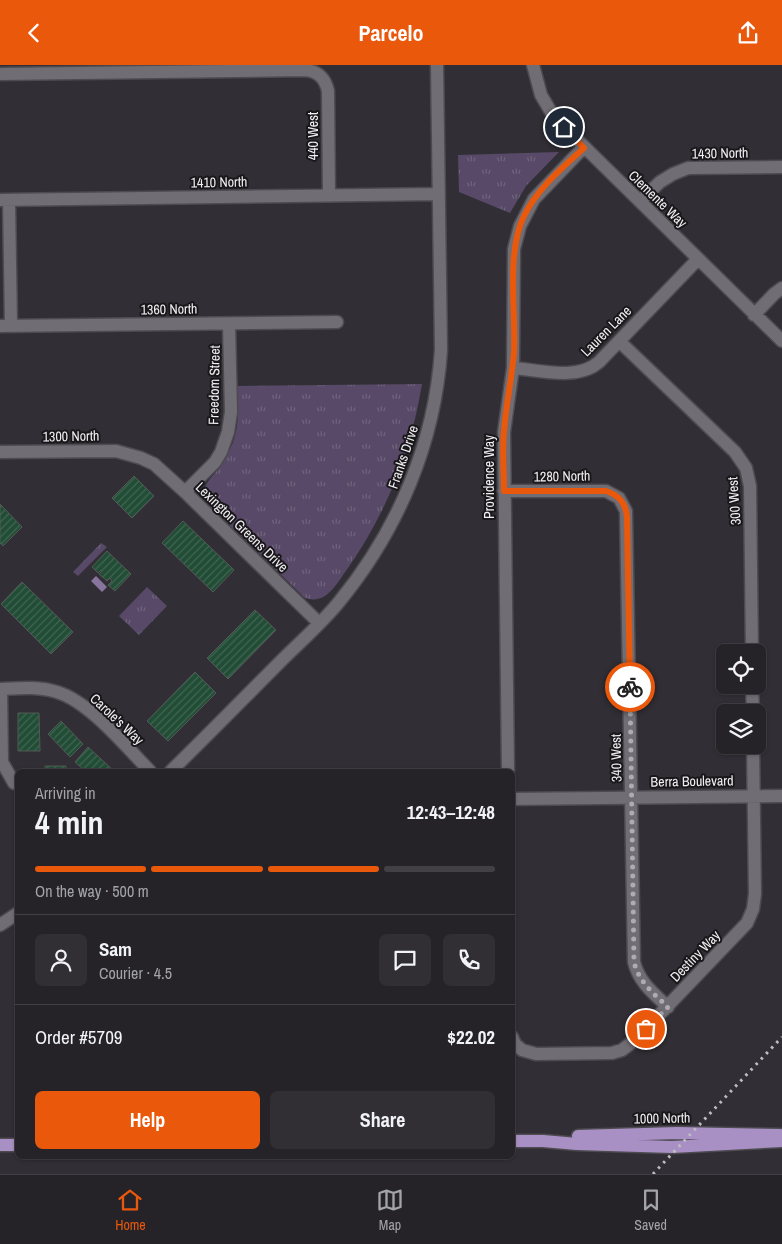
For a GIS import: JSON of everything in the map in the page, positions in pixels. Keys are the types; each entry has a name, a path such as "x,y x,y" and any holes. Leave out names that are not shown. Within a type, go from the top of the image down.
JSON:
{"main road":[{"name":"1000 North","path":"543,1141 576,1137 653,1133 782,1135"},
{"name":"1000 North","path":"515,1141 672,1147 782,1141"},
{"path":"0,1145 15,1145"}],"street":[{"name":"Franks Drive","path":"173,769 339,602 372,557 408,488 428,431 436,391 441,350 438,65"},
{"name":"Clemente Way","path":"533,65 537,83 554,117 782,341"},
{"name":"440 West","path":"0,74 305,70 315,72 323,78 327,85 329,195"},
{"name":"Providence Way","path":"508,769 504,431 513,368 515,242 520,226 534,199 584,148"},
{"name":"1430 North","path":"640,201 660,182 673,173 688,167 782,167"},
{"name":"1410 North","path":"4,200 439,194"},
{"path":"4,200 5,326"},
{"name":"Lauren Lane","path":"513,368 570,373 581,372 595,365 698,259"},
{"path":"754,315 782,288"},
{"name":"1360 North","path":"5,326 338,322"},
{"name":"Freedom Street","path":"185,492 214,462 228,432 231,412 229,324"},
{"name":"300 West","path":"619,341 735,452 746,469 750,486 752,644"},
{"name":"1300 North","path":"0,452 116,451 141,457"},
{"name":"Lexington Greens Drive","path":"141,457 163,471 319,623"},
{"name":"1280 North","path":"504,491 601,491 610,492 619,498"},
{"name":"340 West","path":"619,498 625,506 627,517 634,962 643,984 668,1007"},
{"path":"0,689 2,762 14,783"},
{"name":"Carole's Way","path":"0,689 42,689 57,692 76,701 92,714 148,769"},
{"path":"753,754 754,795"},
{"name":"Destiny Way","path":"515,1042 526,1052 536,1054 617,1052 631,1044 668,1007 747,923 753,909 755,894 754,795"},
{"name":"Berra Boulevard","path":"515,799 782,795"},
{"path":"0,925 15,915"}],"green space":[{"path":"559,152 526,186 510,213 459,192 458,155"},
{"path":"422,384 404,457 386,503 362,547 335,586 325,596 319,599 305,598 207,503 204,492 207,483 220,467 234,440 238,417 237,386"},
{"path":"101,543 107,547 78,576 73,572"},
{"path":"147,587 167,606 139,635 119,616"}],"water":[{"path":"96,576 107,587 102,592 91,581"}],"building":[{"path":"134,476 154,496 132,518 112,498"},
{"path":"0,504 22,527 3,546 0,543"},
{"path":"183,521 234,570 213,592 162,543"},
{"path":"107,551 131,574 115,591 108,585 112,581 110,578 107,581 99,574 101,570 98,573 92,567"},
{"path":"22,582 73,632 51,654 1,604"},
{"path":"255,610 276,630 228,679 207,658"},
{"path":"195,672 216,693 168,741 147,721"},
{"path":"18,713 39,713 40,751 18,751"},
{"path":"61,721 83,744 70,757 48,734"},
{"path":"88,747 112,769 83,769 75,762"},
{"path":"45,766 66,766 66,769 45,769"}],"railway":[{"path":"653,1174 782,1037"}],"way so far":[{"path":"630,687 634,962 643,984 668,1007 646,1029"}],"route":[{"path":"564,127 584,148 534,199 524,216 515,242 514,347 511,387 504,431 504,491 606,491 619,498 625,506 627,517 630,687"}]}
